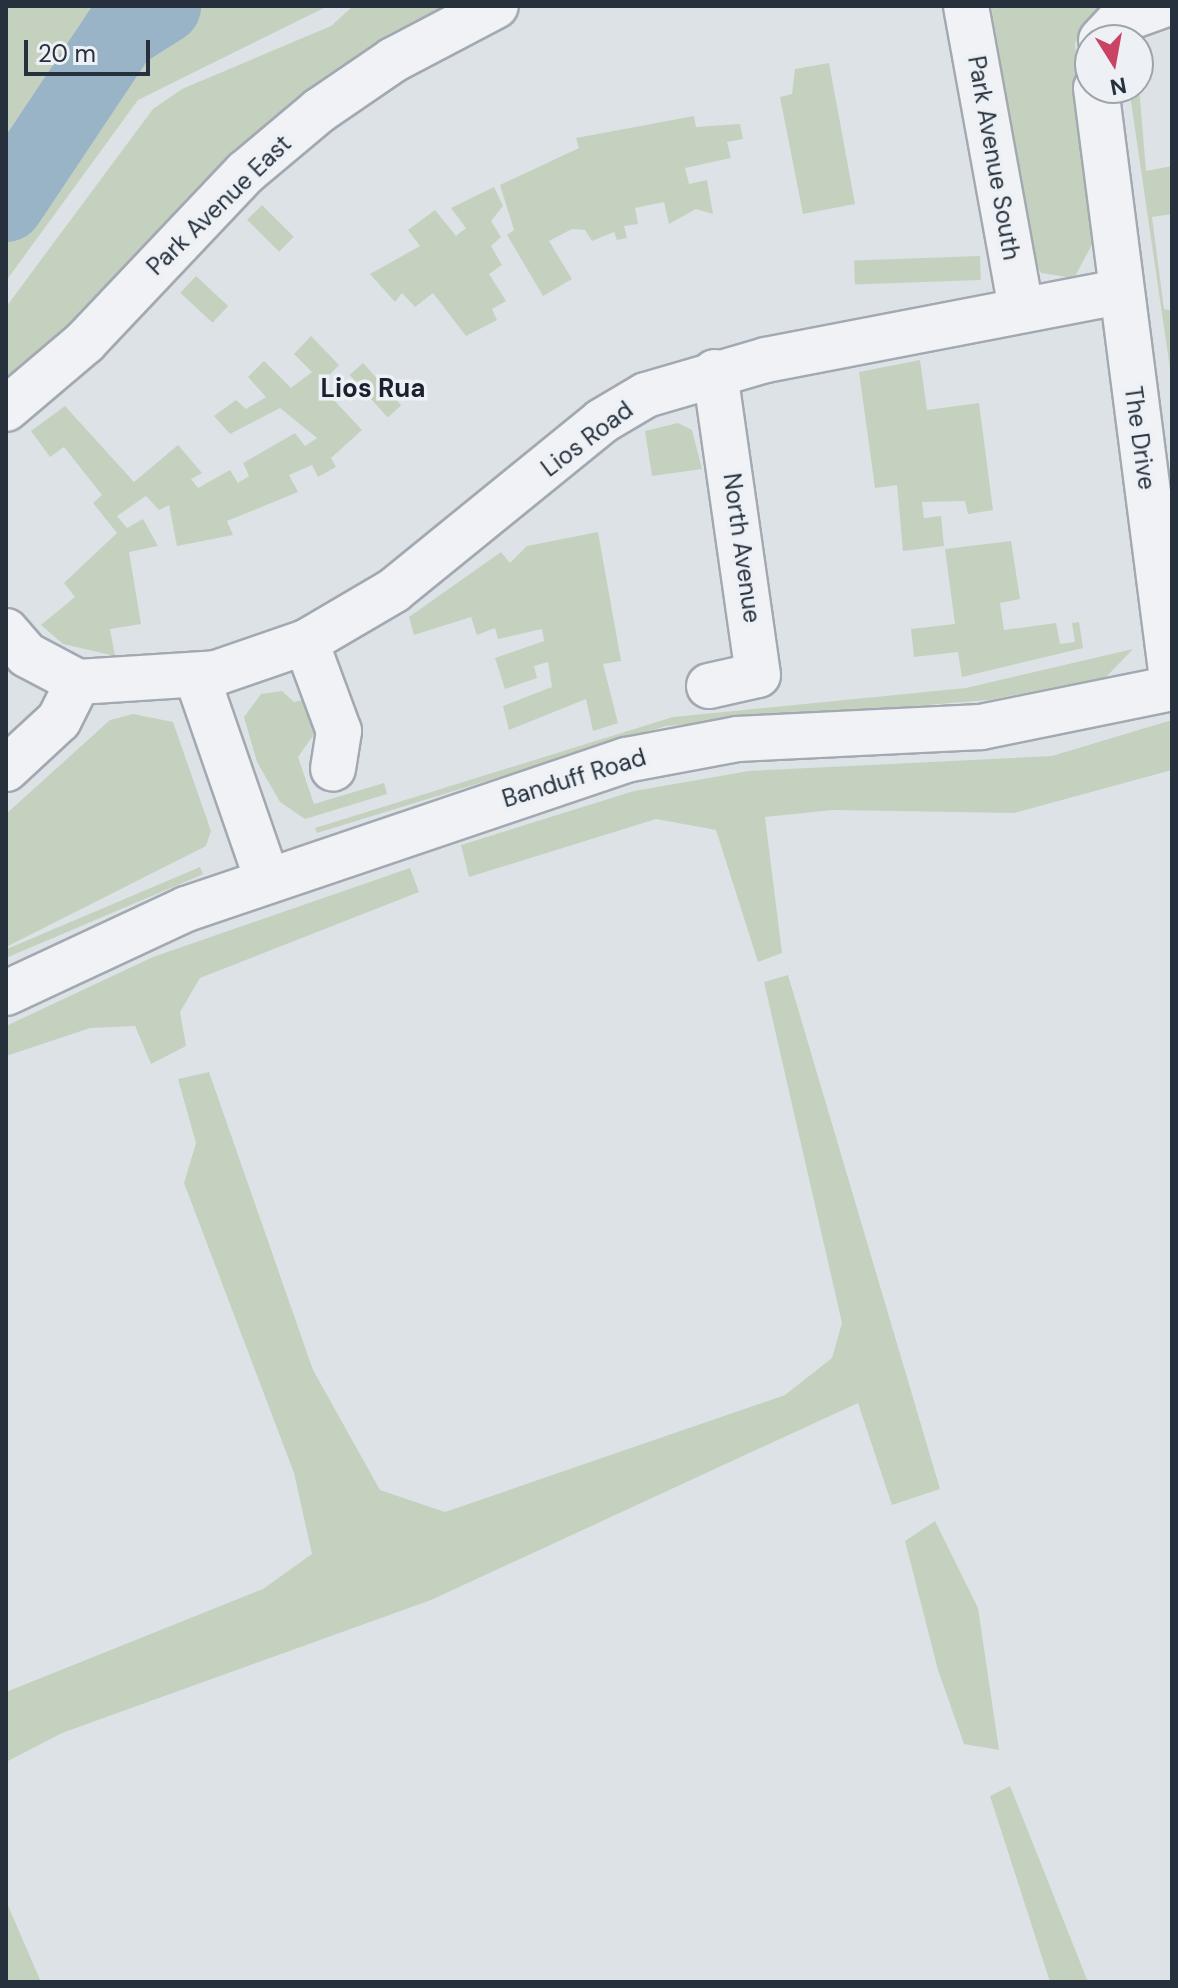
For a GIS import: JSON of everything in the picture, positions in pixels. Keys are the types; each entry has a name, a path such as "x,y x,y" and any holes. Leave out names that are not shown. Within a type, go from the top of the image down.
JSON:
{"street":[{"name":"Park Avenue East","path":"6,409 85,342 246,172 320,110 393,60 496,6"},
{"name":"Park Avenue South","path":"966,6 1021,310"},
{"path":"1116,24 1161,6"},
{"name":"The Drive","path":"1098,104 1119,292 1156,427 1172,679"},
{"name":"Lios Road","path":"78,682 197,677 306,642 450,552 602,421 646,395 715,372 1119,292"},
{"name":"North Avenue","path":"709,686 758,675 715,372"},
{"path":"6,631 36,662 78,682 59,720 6,769"},
{"path":"306,642 339,731 333,769"},
{"path":"197,677 267,879"},
{"name":"Banduff Road","path":"6,993 267,879 683,747 981,727 1172,688"}],"green space":[{"path":"6,6 328,6 138,100 6,281"},
{"path":"353,6 452,6 344,66 6,384 6,307 153,109 182,89 331,26"},
{"path":"991,6 1099,6 1087,24 1074,24 1074,104 1081,104 1094,241 1074,278 1041,273 1034,259"},
{"path":"829,63 855,204 803,214 780,97 792,94 795,69"},
{"path":"1131,104 1140,104 1146,171 1172,166 1172,214 1152,217 1164,309 1172,311 1172,382"},
{"path":"694,116 696,127 740,124 743,139 727,142 731,158 685,168 689,184 707,180 713,214 696,209 669,224 664,202 635,208 638,224 624,226 627,238 617,240 614,232 592,241 585,230 572,229 549,241 572,279 543,296 507,235 514,230 500,185 579,148 576,138"},
{"path":"494,187 503,206 491,221 501,237 491,246 502,265 489,274 506,301 492,309 497,320 466,336 433,293 415,307 402,293 395,302 370,274 420,246 408,230 435,210 456,236 466,228 451,208"},
{"path":"262,205 294,237 279,252 247,220"},
{"path":"980,256 981,280 855,284 854,260"},
{"path":"196,276 228,306 212,323 180,293"},
{"path":"311,336 339,365 320,385 362,430 331,458 336,467 318,477 312,465 289,475 298,492 227,521 233,535 177,546 169,505 159,510 146,496 117,516 127,528 143,519 158,546 129,552 141,624 110,629 115,656 63,644 41,625 75,597 64,583 117,533 93,503 102,495 64,447 50,457 31,431 65,406 134,482 178,445 202,473 191,479 198,488 230,470 238,483 249,476 243,463 295,433 305,446 317,438 280,408 230,434 214,416 236,400 246,409 266,397 248,377 264,361 291,388 312,372 294,354"},
{"path":"920,360 927,410 979,403 993,510 968,514 965,501 922,502 924,518 941,516 944,546 903,551 897,485 875,488 859,372"},
{"path":"363,363 401,405 388,417 350,375"},
{"path":"678,423 692,430 702,469 652,476 645,431"},
{"path":"598,532 621,661 603,664 618,723 593,731 586,699 509,730 503,706 552,687 548,662 534,666 537,678 505,689 495,658 544,641 542,629 498,639 495,628 477,635 471,617 414,635 409,617 501,552 510,563 527,546"},
{"path":"1011,541 1020,599 1000,603 1004,630 1056,623 1060,644 1075,642 1072,623 1079,622 1083,648 962,677 958,652 914,657 911,629 955,624 945,549"},
{"path":"1133,649 1106,677 989,700 666,726 317,833 315,828 673,717 966,688"},
{"path":"282,691 294,702 306,699 317,730 298,757 314,804 384,783 387,794 305,819 280,802 257,762 244,717 261,694"},
{"path":"133,714 173,722 211,831 206,846 6,947 6,814 110,720"},
{"path":"1172,720 1172,770 1014,813 833,810 765,817 782,953 758,962 716,830 656,819 469,877 461,845 634,791 749,771 1052,756"},
{"path":"200,867 203,874 6,958 6,949"},
{"path":"410,868 419,892 200,978 180,1012 186,1046 151,1064 135,1026 90,1028 6,1056 6,1026 153,957"},
{"path":"788,975 940,1489 892,1505 858,1403 431,1600 62,1733 6,1762 6,1692 263,1589 312,1554 294,1473 184,1183 196,1143 178,1079 209,1072 313,1370 380,1490 445,1512 785,1395 832,1358 842,1323 764,982"},
{"path":"935,1521 978,1608 999,1750 964,1744 938,1670 905,1541"},
{"path":"1010,1786 1088,1982 1050,1982 990,1796"},
{"path":"6,1901 41,1982 6,1982"}],"waterway":[{"path":"6,204 120,33 163,6"}],"district":[{"name":"Lios Rua","path":"373,389"}]}
